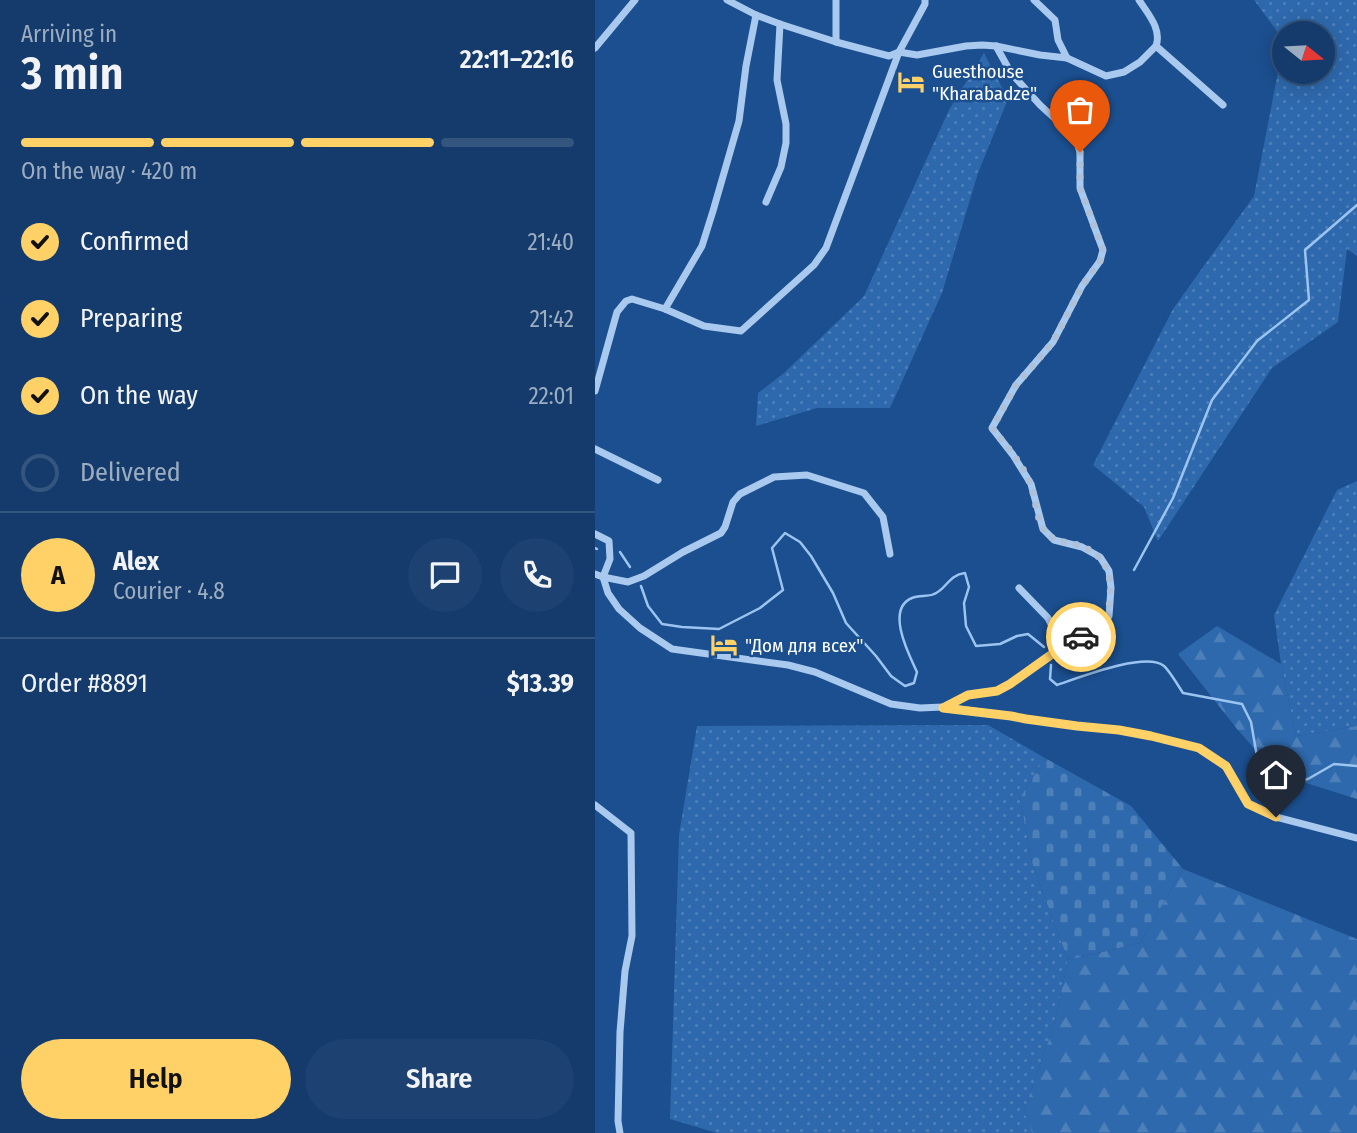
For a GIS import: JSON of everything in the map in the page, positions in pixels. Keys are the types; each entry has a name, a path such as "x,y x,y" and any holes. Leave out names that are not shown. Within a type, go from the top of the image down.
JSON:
{"street":[{"path":"595,48 635,0"},
{"path":"727,0 757,16 780,24 889,56 899,52 917,55 966,46 996,46 1067,58 1106,76 1124,72 1140,62 1156,46 1158,31 1139,0"},
{"path":"836,0 836,42"},
{"path":"1034,0 1055,20 1058,40 1067,58"},
{"path":"595,391 617,312 626,301 632,299 665,309 704,326 741,331 814,265 826,248 899,52 926,1"},
{"path":"665,309 702,246 713,211 739,121 746,66 757,16"},
{"path":"766,202 781,167 786,143 786,124 777,80 780,24"},
{"path":"943,708 968,695 997,691 1010,684 1062,647 1099,628 1109,616 1109,571 1100,558 1091,552 1083,547 1053,540 1043,529 1031,484 992,428 1016,385 1053,342 1082,286 1100,261 1103,250 1080,188 1080,152 1075,137 1040,105 1011,73 996,46"},
{"path":"1156,46 1223,105"},
{"path":"595,449 658,480"},
{"path":"599,575 628,582 644,576 721,533 733,502 740,494 774,477 807,475 864,492 883,517 890,554"},
{"path":"595,534 609,541 610,559 599,575"},
{"path":"599,575 619,609 640,628 672,649 815,671 891,704 1119,730 1199,748 1226,766 1248,804 1276,817 1357,838"},
{"path":"1019,588 1048,618 1062,647"},
{"path":"595,805 631,833 632,936 625,971 620,1032 620,1133"}],"green space":[{"path":"1254,0 1357,0 1357,256 1347,249 1338,322 1272,368 1158,541 1144,507 1093,465 1173,309 1254,196 1276,84 1335,84 1335,21 1272,21 1272,25"},
{"path":"984,53 1008,99 978,173 942,293 890,408 817,408 756,426 758,393 784,373 864,296 949,110"},
{"path":"1357,481 1357,726 1296,736 1274,615 1337,490"},
{"path":"1217,626 1281,664 1296,736 1357,726 1357,799 1277,774 1237,729 1178,654"},
{"path":"988,725 1045,758 1020,798 1032,863 1068,960 1054,1025 1024,1111 1032,1133 717,1133 670,1119 679,835 697,726"},
{"path":"1045,758 1131,806 1183,869 1140,943 1068,960 1032,863 1020,798"},
{"path":"1183,869 1357,939 1357,1133 1032,1133 1024,1111 1054,1025 1068,960 1140,943"}],"waterway":[{"path":"1134,570 1173,498 1212,400 1257,341 1309,300 1305,250 1357,205"},
{"path":"641,586 648,606 662,624 719,629 760,608 783,590 772,548 785,533 800,542 811,556 833,593 846,623 891,676 905,686 914,683 917,672 901,633 900,612 904,604 912,598 938,592 959,574 965,573 969,587 964,603 966,626 976,646 1000,644 1028,634 1044,647"},
{"path":"620,552 630,567"},
{"path":"1051,665 1050,679 1057,685 1112,667 1155,662 1166,668 1183,693 1242,704 1251,722 1260,774 1274,787 1308,779 1334,764 1357,766"}],"way so far":[{"path":"1080,152 1080,188 1103,250 1100,261 1082,286 1053,342 1016,385 992,428 1031,484 1043,529 1053,540 1083,547 1100,558 1109,571 1109,616 1099,628 1081,637"}],"place":[{"name":"Guesthouse \"Kharabadze\"","path":"911,82"},
{"name":"\"Дом для всех\"","path":"724,645"}],"route":[{"path":"1081,637 997,691 968,695 943,708 1119,730 1199,748 1226,766 1248,804 1276,817"}]}
